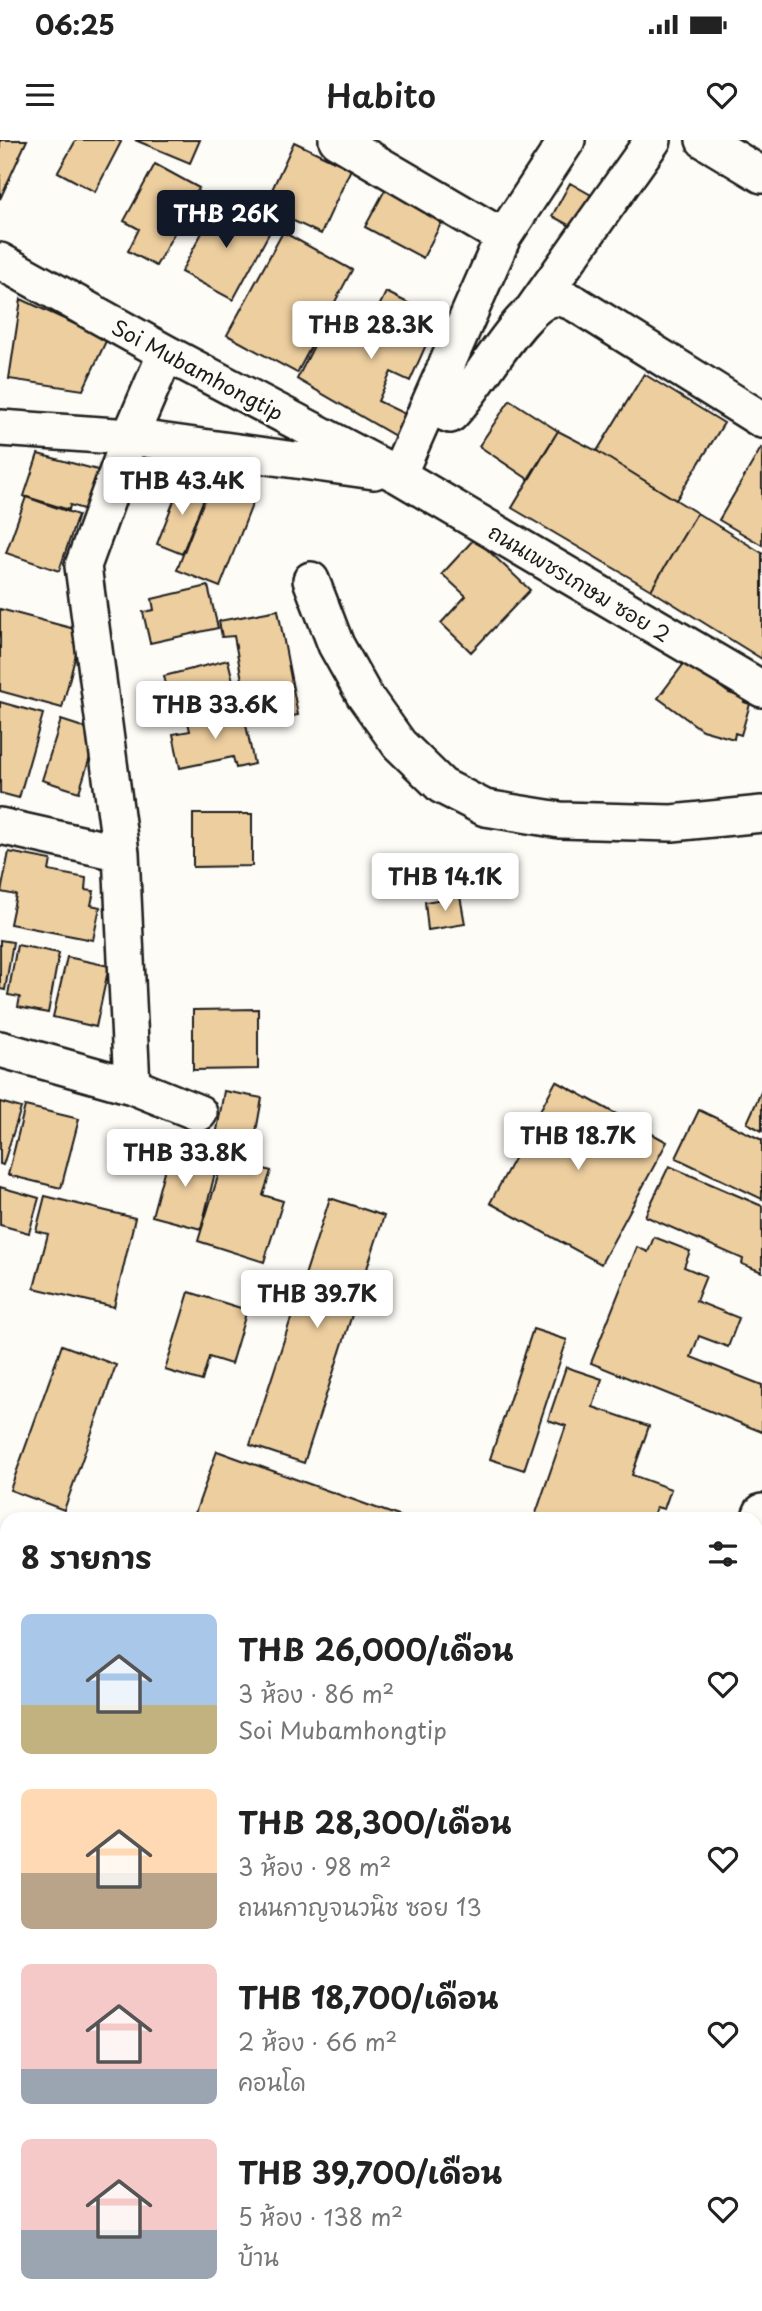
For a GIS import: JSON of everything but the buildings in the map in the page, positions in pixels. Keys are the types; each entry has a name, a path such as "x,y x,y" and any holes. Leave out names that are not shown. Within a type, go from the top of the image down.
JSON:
{"street":[{"path":"337,140 503,237"},
{"path":"0,428 130,437 398,475 503,237 567,140"},
{"path":"429,406 450,415 458,407 524,317 534,308 653,140"},
{"path":"704,140 762,175"},
{"name":"Soi Mubamhongtip","path":"0,261 166,353 398,475"},
{"path":"534,308 555,298 576,304 762,420"},
{"path":"132,1086 121,853 83,566 130,437 166,353"},
{"name":"ถนนเพชรเกษม ซอย 2","path":"398,475 762,689"},
{"path":"311,580 336,645 364,695 399,744 442,786 485,808 560,820 672,823 762,814"},
{"path":"0,826 121,853"},
{"path":"0,1049 132,1086 199,1114"}]}
